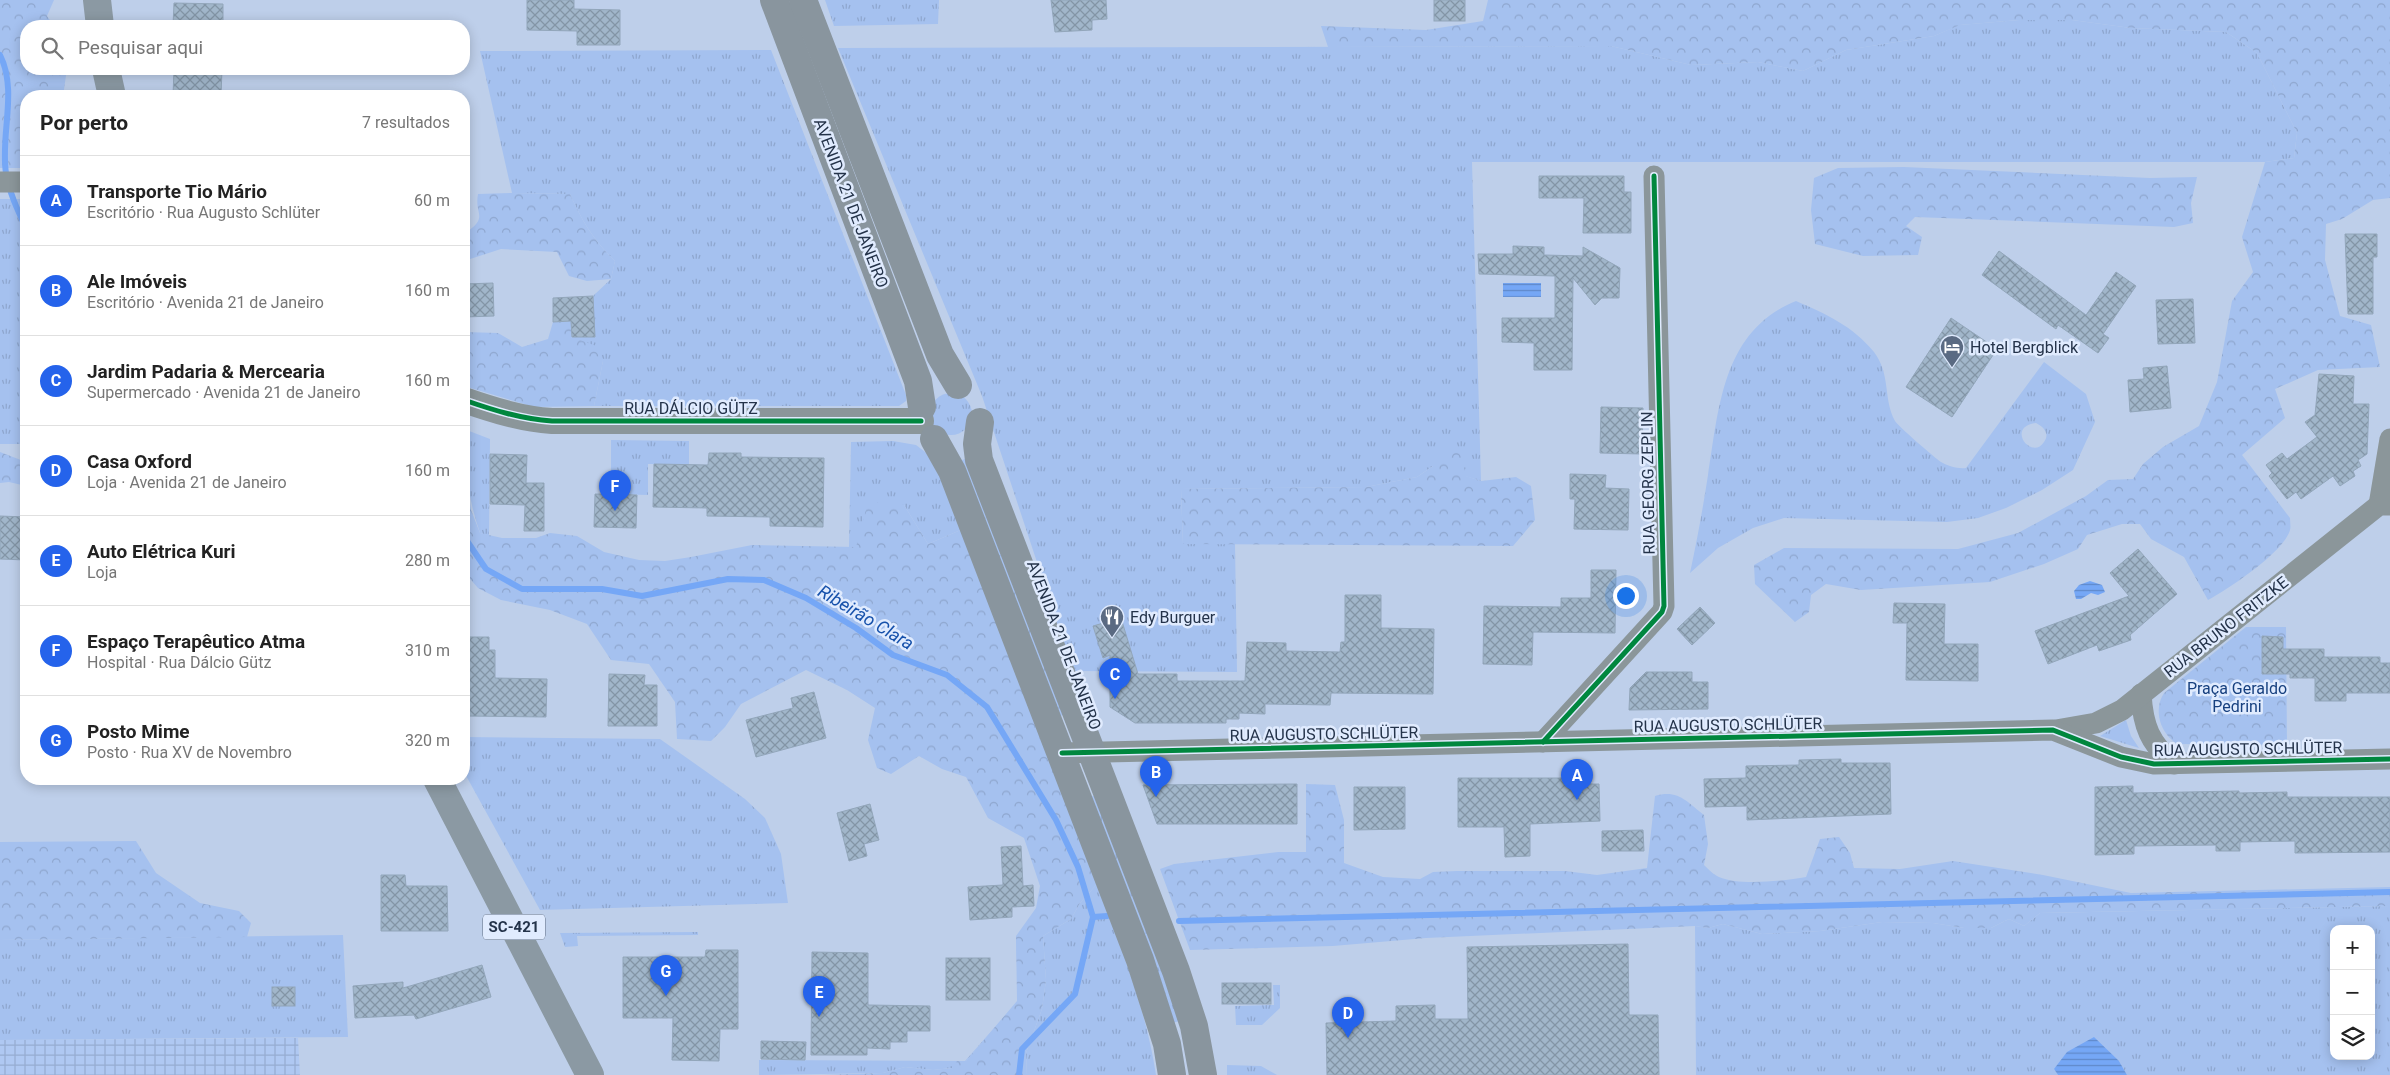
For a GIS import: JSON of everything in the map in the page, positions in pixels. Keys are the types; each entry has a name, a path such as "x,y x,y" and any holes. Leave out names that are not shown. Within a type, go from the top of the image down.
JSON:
{"main road":[{"path":"97,0 99,20"},
{"name":"AVENIDA 21 DE JANEIRO","path":"774,0 918,380 926,422 952,471 1140,960 1167,1044 1172,1075"},
{"name":"AVENIDA 21 DE JANEIRO","path":"803,0 940,355 958,385"},
{"path":"107,75 111,90"},
{"path":"958,385 967,389 979,403 980,422 970,438 962,442 942,443 926,422 925,398 939,386 958,385"},
{"name":"AVENIDA 21 DE JANEIRO","path":"980,422 977,444 979,460 1176,971 1198,1044 1203,1075"},
{"name":"SC-421","path":"440,785 590,1075"},
{"path":"1167,1044 1198,1044"}],"street":[{"name":"RUA GEORG ZEPLIN","path":"1543,742 1662,612 1664,606 1654,176"},
{"name":"RUA DÁLCIO GÜTZ","path":"470,402 528,420 926,422"},
{"path":"2385,505 2390,439"},
{"name":"RUA BRUNO FRITZKE","path":"2053,730 2096,724 2122,710 2385,505"},
{"path":"2141,694 2146,728 2152,742 2174,764"},
{"name":"RUA AUGUSTO SCHLÜTER","path":"1062,753 2053,730 2121,757 2154,764 2390,759"}],"shaded area":[{"path":"298,1038 300,1075 0,1075 0,1040"}],"green space":[{"path":"0,0 54,0 47,16 50,20 20,20 20,75 66,75 64,90 20,90 20,168 0,168"},
{"path":"825,0 939,0 938,24 834,26"},
{"path":"1488,0 2390,0 2390,198 2373,200 2342,219 2326,224 2325,260 2340,316 2371,325 2380,367 2318,370 2275,389 2285,418 2242,455 2290,518 2290,530 2286,539 2267,559 2241,579 2208,600 2184,557 2151,539 2140,524 2122,524 2087,535 2078,549 2044,564 1990,582 1861,590 1826,584 1811,595 1809,612 1795,622 1755,584 1754,565 1784,548 1958,549 2018,533 2086,496 2108,480 2133,479 2143,464 2163,447 2199,426 2217,382 2232,301 2253,272 2242,237 2265,162 2294,158 2297,133 2257,53 2226,32 2131,28 2072,20 2019,20 1960,25 1934,36 1846,50 1803,71 1758,62 1691,65 1611,46 1328,47 1321,26 1426,30 1483,21"},
{"path":"2019,20 2072,20 2131,28 2226,32 2257,53 2297,133 2294,158 2265,162 1472,162 1481,481 1433,466 1417,477 1366,487 1181,489 1183,544 1235,544 1237,672 1073,671 982,396 838,48 1611,46 1691,65 1758,62 1803,71 1846,50 1934,36 1959,25"},
{"path":"771,50 906,395 906,401 899,406 594,406 603,361 572,337 595,337 593,296 611,279 615,261 589,230 570,194 512,193 480,51"},
{"path":"1904,167 2150,178 2197,177 2191,203 2193,223 2174,227 1915,217 1906,226 1922,237 1918,255 1863,256 1815,244 1811,210 1814,178 1838,168"},
{"path":"478,194 570,194 589,230 615,261 611,279 587,281 569,276 557,252 501,249 470,259 470,230 479,219"},
{"path":"0,199 20,199 20,444 0,444"},
{"path":"1796,301 1828,316 1857,335 1874,352 1883,369 1891,413 1895,421 1937,459 1950,466 1966,468 2044,362 2086,394 2095,422 2073,470 2042,490 2006,508 1978,518 1947,522 1784,518 1753,528 1718,548 1690,573 1716,424 1728,374 1739,352 1753,331 1771,314","holes":["2036,423 2044,429 2046,439 2039,447 2033,448 2024,441 2022,430"]},
{"path":"571,321 572,337 599,347 603,361 594,406 534,407 470,388 470,332 498,333 522,347 548,339 553,322"},
{"path":"951,393 966,399 972,414 966,429 951,435 936,429 930,414 936,399"},
{"path":"470,431 490,439 489,536 480,533 470,494"},
{"path":"611,440 689,441 689,464 648,464 648,495 611,494"},
{"path":"893,441 916,445 933,458 963,529 928,544 904,505 856,547 849,547 851,442"},
{"path":"1441,448 1461,452 1466,476 1481,481 1516,477 1531,486 1535,520 1513,546 1183,544 1181,489 1366,487 1417,477 1433,466"},
{"path":"0,452 20,460 20,485 9,482 0,483"},
{"path":"967,458 1068,713 1058,717 958,462"},
{"path":"868,502 904,505 928,544 963,529 1097,884 1080,903 1071,919 1043,936 1046,980 1042,1009 1026,1053 1027,1075 822,1075 883,1073 905,1067 933,1070 952,1068 957,1061 966,1061 1017,1001 1016,936 1036,908 1040,886 1024,838 988,818 966,777 942,769 919,756 891,774 877,768 868,740 875,708 847,690 806,670 741,704 725,727 711,741 677,739 675,702 649,664 611,660 587,624 550,610 501,600 478,588 470,579 470,503 480,533 502,538 536,538 550,533 577,536 604,552 639,560 665,561 752,545 856,547"},
{"name":"Praça Geraldo Pedrini","path":"2246,627 2286,627 2287,745 2177,744 2166,734 2160,721 2159,707 2164,693"},
{"path":"2126,720 2131,736 2139,748 2100,736"},
{"path":"470,737 660,739 745,799 765,818 781,854 788,903 540,910 470,783"},
{"path":"1306,784 1335,785 1344,820 1344,863 1383,877 1420,879 1433,872 1457,871 1565,871 1597,875 1647,868 1655,796 1670,794 1687,801 1704,815 1708,844 1704,865 1719,877 1728,880 1750,882 1806,877 1820,839 1839,837 1850,853 1854,868 1900,869 1953,861 2043,875 2131,893 2390,887 2390,906 2040,913 2024,926 2009,919 1991,928 1964,928 1933,923 1882,922 1820,931 1762,934 1723,924 1708,928 1695,926 1426,938 1333,946 1190,950 1160,869 1174,864 1278,852 1306,852"},
{"path":"1096,795 1132,886 1180,1021 1172,1023 1090,797"},
{"path":"136,841 156,873 200,903 239,911 251,923 247,937 0,940 0,842"},
{"path":"1097,884 1124,954 1139,1002 1152,1050 1156,1075 1027,1075 1026,1053 1042,1009 1046,980 1043,936 1071,919 1080,903"},
{"path":"2390,906 2390,1075 2127,1075 2119,1061 2054,1069 2058,1075 1696,1075 1695,926 1708,928 1723,924 1762,934 1820,931 1882,922 1933,923 1964,928 1991,928 2009,919 2024,926 2040,913"},
{"path":"698,932 698,935 577,936 578,946 565,947 560,933"},
{"path":"343,935 348,1037 0,1040 0,940"},
{"path":"1016,936 1043,936 1018,1001"},
{"path":"1273,985 1280,985 1280,1008 1262,1025 1236,1025 1235,1006 1274,1005"},
{"path":"1018,1001 966,1061 952,1068 933,1070 905,1067 883,1073 759,1075 759,1060 965,1061"},
{"path":"1227,1065 1261,1066 1277,1075 1227,1075"}],"water":[{"path":"1503,283 1541,283 1541,297 1503,297"},
{"path":"2090,581 2102,585 2105,592 2098,595 2091,593 2081,599 2076,599 2074,591 2079,585"},
{"path":"2094,1037 2119,1061 2127,1075 2058,1075 2054,1069 2067,1052"}],"building":[{"path":"527,0 574,0 574,9 620,10 620,45 577,45 577,31 527,30"},
{"path":"1051,0 1106,0 1107,19 1092,20 1092,30 1055,32"},
{"path":"1434,0 1465,0 1465,21 1434,21"},
{"path":"174,3 223,4 223,20 173,20"},
{"path":"174,75 222,75 221,90 173,90"},
{"path":"1539,176 1624,176 1624,192 1631,192 1631,233 1583,233 1584,198 1539,198"},
{"path":"2345,234 2377,234 2377,257 2373,257 2373,314 2348,314"},
{"path":"1513,246 1544,247 1544,255 1583,256 1583,247 1620,268 1619,298 1602,298 1595,305 1573,278 1572,370 1534,370 1534,343 1502,342 1502,318 1555,318 1555,276 1479,274 1478,254 1513,254"},
{"path":"1999,251 2086,315 2116,272 2136,286 2103,334 2109,338 2098,353 2058,325 2056,329 1982,275"},
{"path":"493,283 494,316 470,317 470,284"},
{"path":"593,296 595,337 572,337 571,321 553,322 553,298"},
{"path":"2193,299 2195,343 2158,344 2156,300"},
{"name":"Hotel Bergblick","path":"1951,318 1997,349 1952,417 1906,387"},
{"path":"2167,366 2171,408 2130,412 2128,380 2144,379 2143,368"},
{"path":"2319,374 2354,376 2353,404 2369,404 2367,454 2358,460 2361,466 2353,471 2355,476 2340,486 2333,476 2301,499 2296,492 2287,499 2269,476 2272,473 2266,465 2282,453 2287,459 2317,437 2305,422 2315,415"},
{"path":"1601,407 1643,408 1642,454 1600,453"},
{"path":"709,453 741,453 741,457 824,458 823,527 770,526 770,517 707,516 707,508 653,507 654,464 708,465"},
{"path":"490,454 527,455 526,483 544,483 544,531 524,531 525,505 490,504"},
{"path":"1570,474 1606,475 1605,488 1629,489 1628,530 1574,529 1575,499 1570,499"},
{"path":"595,494 637,495 636,528 594,527"},
{"path":"0,516 20,517 20,560 0,559"},
{"path":"2138,549 2177,594 2130,635 2131,640 2099,651 2097,645 2048,664 2035,631 2129,596 2110,573"},
{"path":"1591,570 1616,570 1615,633 1533,632 1532,665 1483,664 1484,606 1561,607 1561,598 1591,598"},
{"path":"1345,595 1381,595 1381,628 1434,629 1433,694 1331,693 1330,705 1265,704 1265,714 1239,713 1239,719 1226,719 1226,723 1135,723 1110,707 1110,655 1103,658 1093,626 1121,618 1138,674 1177,674 1177,681 1245,681 1247,642 1286,643 1286,651 1340,652 1341,642 1345,642"},
{"path":"1894,603 1945,604 1944,644 1978,644 1978,681 1906,680 1907,623 1893,623"},
{"path":"1700,607 1715,623 1692,645 1677,629"},
{"path":"2262,636 2283,637 2283,649 2324,649 2324,657 2380,657 2380,663 2390,663 2390,693 2346,693 2346,701 2315,701 2315,678 2290,678 2290,674 2262,674"},
{"path":"470,637 489,637 489,650 495,650 495,678 547,679 546,717 470,716"},
{"path":"1646,672 1692,672 1692,682 1708,682 1708,709 1629,710 1630,688"},
{"path":"609,674 645,675 644,685 657,685 657,726 608,726"},
{"path":"814,692 826,738 756,757 746,720 793,708 791,698"},
{"path":"1841,759 1841,763 1890,763 1891,814 1747,820 1747,806 1705,807 1704,779 1746,778 1746,766 1799,765 1799,760"},
{"path":"1458,778 1583,778 1583,784 1599,784 1600,821 1530,824 1530,856 1505,857 1504,827 1458,827"},
{"path":"1297,784 1297,824 1157,824 1143,785"},
{"path":"2133,786 2133,793 2239,791 2239,793 2287,792 2287,797 2390,797 2390,852 2295,853 2295,841 2240,842 2240,851 2216,851 2216,845 2134,846 2134,854 2095,855 2095,787"},
{"path":"1354,787 1405,787 1405,829 1354,830"},
{"path":"870,804 879,840 864,844 867,856 849,861 837,813"},
{"path":"1643,830 1644,851 1602,851 1602,831"},
{"path":"1021,846 1023,886 1033,885 1034,906 1012,907 1012,917 970,920 968,887 1003,885 1001,847"},
{"path":"381,875 405,875 406,886 447,886 448,931 381,931"},
{"path":"1628,944 1629,1015 1658,1015 1659,1075 1327,1075 1326,1023 1396,1021 1396,1006 1435,1005 1435,1019 1468,1019 1467,947"},
{"path":"706,950 738,950 738,1029 720,1029 719,1061 672,1060 673,1018 623,1018 623,957 705,957"},
{"path":"812,952 868,953 868,1005 930,1006 930,1031 907,1031 907,1042 890,1042 890,1049 867,1048 867,1055 811,1055"},
{"path":"946,958 990,958 990,1000 946,1000"},
{"path":"482,965 491,997 416,1019 414,1015 355,1018 353,986 403,982 403,988"},
{"path":"1222,983 1271,983 1271,1004 1222,1004"},
{"path":"272,987 295,987 295,1006 272,1006"},
{"path":"761,1041 806,1042 805,1060 761,1059"}],"waterway":[{"name":"Ribeirão Clara","path":"0,55 8,83 5,144 6,173 20,215"},
{"name":"Ribeirão Clara","path":"470,545 486,569 522,589 602,589 642,596 728,579 764,580 806,598 856,628 893,655 947,675 987,707 1056,820 1078,867 1093,917 1075,994 1022,1049 1019,1075"},
{"path":"1179,921 2390,892"},
{"path":"1093,917 1107,916"}],"cycle path":[{"path":"1543,742 1662,612 1664,606 1654,176"},
{"path":"470,402 496,411 552,421 921,421"},
{"path":"1062,753 2053,730 2121,757 2154,764 2390,759"}],"place":[{"name":"Hotel Bergblick","path":"1952,368"},
{"name":"Espaço Terapêutico Atma","path":"615,511"},
{"name":"Edy Burguer","path":"1112,638"},
{"name":"Jardim Padaria & Mercearia","path":"1115,699"},
{"name":"Ale Imóveis","path":"1156,797"},
{"name":"Transporte Tio Mário","path":"1577,800"},
{"name":"Posto Mime","path":"666,996"},
{"name":"Auto Elétrica Kuri","path":"819,1017"},
{"name":"Casa Oxford","path":"1348,1038"}]}
